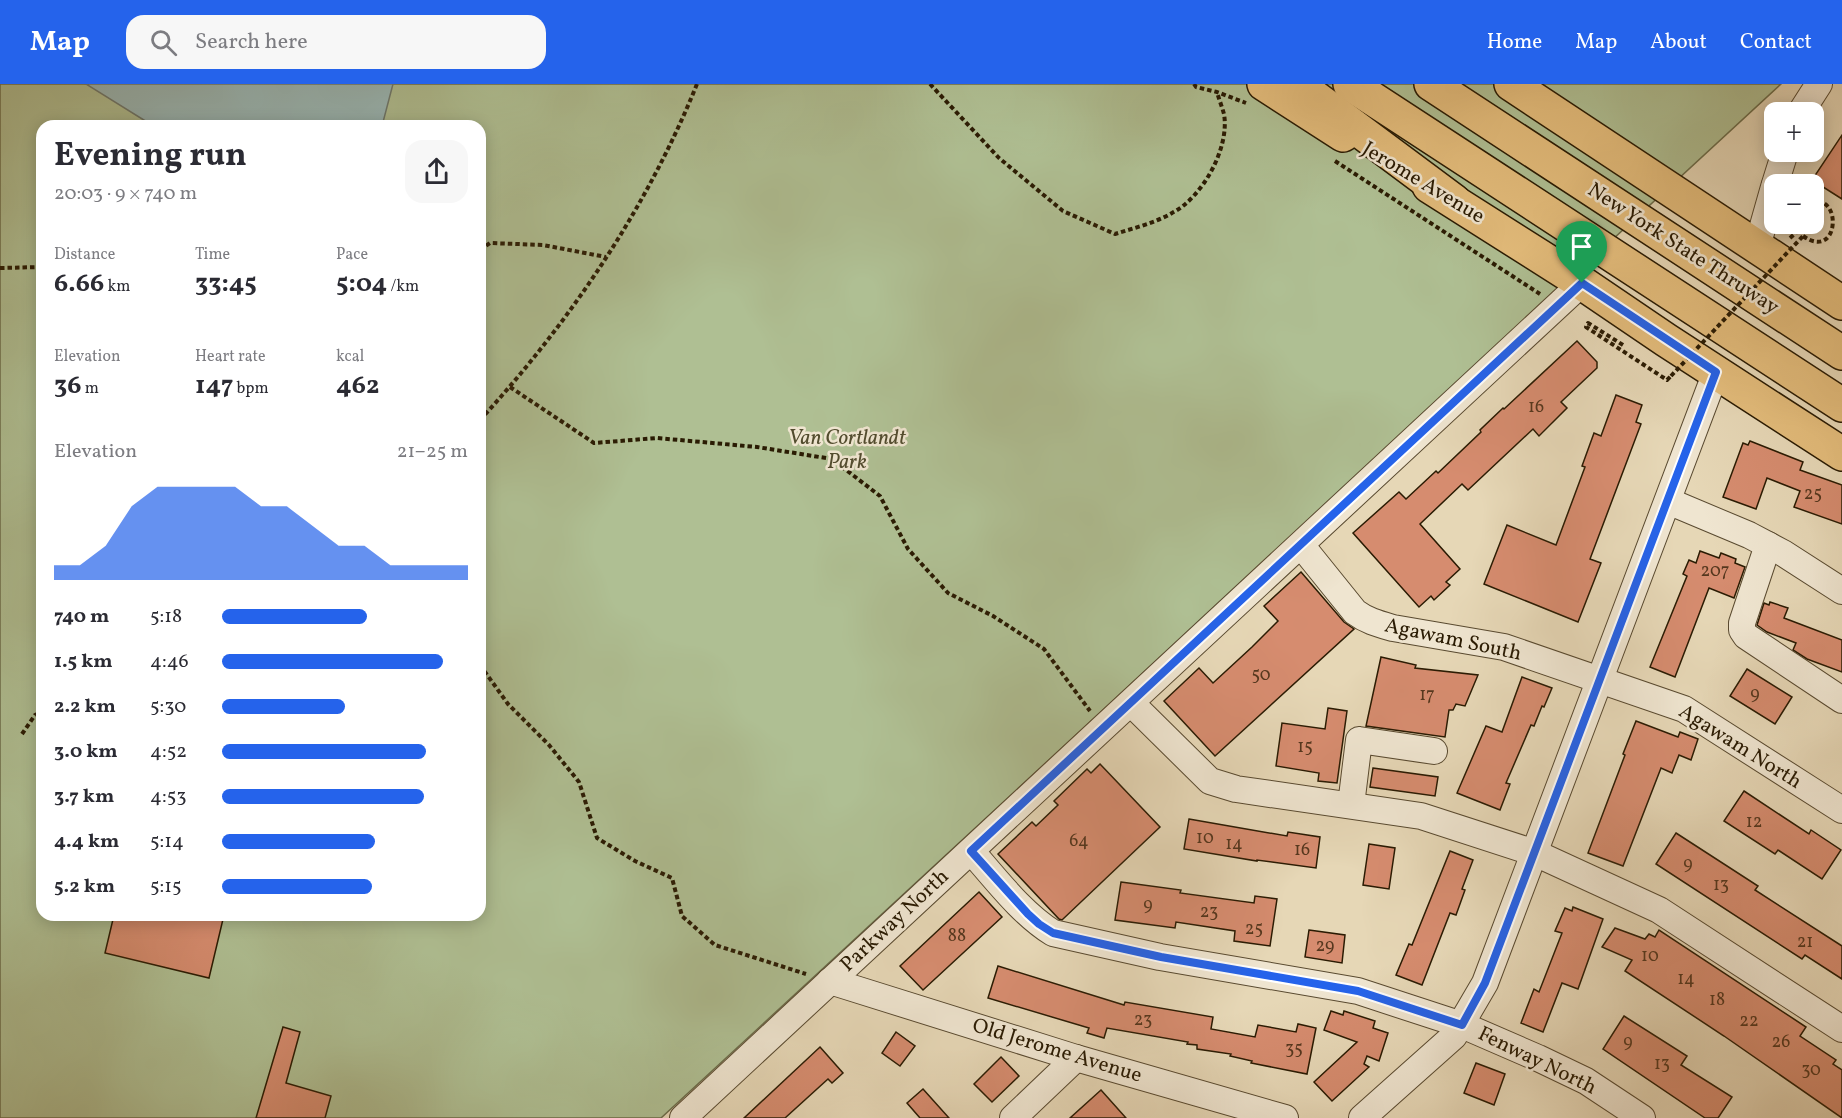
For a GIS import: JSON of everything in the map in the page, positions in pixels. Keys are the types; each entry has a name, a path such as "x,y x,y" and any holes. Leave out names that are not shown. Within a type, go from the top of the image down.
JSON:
{"main road":[{"path":"1297,84 1455,201"},
{"name":"New York State Thruway","path":"1350,84 1842,405"},
{"path":"1431,84 1525,145"},
{"path":"1457,84 1525,145"},
{"path":"1511,84 1842,303"},
{"name":"Jerome Avenue","path":"1255,94 1351,140 1455,201 1842,454"},
{"name":"New York State Thruway","path":"1525,145 1842,353"}],"street":[{"path":"1807,102 1819,84"},
{"path":"1757,247 1764,223"},
{"name":"Parkway North","path":"683,1118 1582,283"},
{"path":"1362,1118 1454,1036 1485,983 1716,372"},
{"path":"1668,501 1768,545 1842,591"},
{"name":"Agawam South","path":"1301,545 1355,612 1362,617 1393,628 1504,647 1600,679"},
{"path":"1768,545 1742,623 1742,630 1746,636 1842,700"},
{"name":"Agawam North","path":"1600,679 1684,709 1842,810"},
{"path":"1131,703 1210,781 1236,789 1421,816 1535,853 1659,910 1842,1029"},
{"path":"1351,805 1359,740 1434,751"},
{"name":"Fenway North","path":"971,851 1028,914 1053,933 1161,957 1358,991 1462,1025 1586,1082 1642,1118"},
{"name":"Old Jerome Avenue","path":"830,981 1076,1058 1285,1118"},
{"path":"1013,1118 1076,1058"}],"path":[{"path":"486,413 539,352 606,257 634,212 682,119 697,84"},
{"path":"930,84 999,158 1063,211 1115,234 1174,213 1203,185 1214,167 1220,148 1224,116 1217,92"},
{"path":"1194,84 1196,87 1217,92 1255,94"},
{"path":"1327,156 1557,305"},
{"path":"1671,376 1803,236 1809,240 1821,241 1833,235 1838,223 1834,210 1824,202"},
{"path":"486,246 490,243 543,245 606,257"},
{"path":"0,268 36,267"},
{"path":"510,387 594,443 657,438 757,447 832,459 880,496 908,549 948,593 993,616 1044,649 1102,729"},
{"path":"486,673 508,704 549,745 579,782 597,838 635,861 672,878 681,916 715,945 830,981"},
{"path":"22,734 36,715"}],"green space":[{"name":"Van Cortlandt Park","path":"0,84 1781,84 661,1118 0,1118"}],"water":[{"path":"86,84 393,84 384,120 144,120"}],"building":[{"path":"1842,135 1842,199 1824,188 1824,174 1816,174"},
{"path":"1577,341 1597,362 1597,368 1561,402 1567,408 1539,436 1533,429 1468,490 1462,484 1420,524 1460,569 1446,582 1450,585 1434,600 1431,596 1419,607 1353,533 1399,492 1406,499 1436,471 1438,473 1503,408"},
{"path":"1616,395 1642,405 1636,422 1641,424 1590,559 1601,563 1578,622 1484,584 1507,525 1556,545 1585,467 1582,466 1594,433 1601,436"},
{"path":"1750,441 1803,462 1800,470 1842,485 1842,524 1794,507 1800,491 1767,478 1756,509 1723,497 1743,443 1748,445"},
{"path":"1700,551 1719,558 1721,553 1736,559 1735,563 1745,567 1734,598 1709,588 1675,677 1650,667 1687,576 1683,574 1689,560 1696,563"},
{"path":"1301,572 1344,622 1354,629 1215,756 1164,701 1199,668 1213,683 1252,647 1278,621 1264,606"},
{"path":"1770,602 1788,608 1784,618 1842,640 1842,672 1807,659 1793,650 1796,643 1767,632 1757,625 1764,603 1769,605"},
{"path":"1381,657 1416,665 1415,668 1478,675 1465,706 1456,704 1453,710 1449,710 1445,737 1366,726"},
{"path":"1747,669 1792,697 1775,724 1730,696"},
{"path":"1522,677 1552,688 1534,726 1531,725 1506,783 1510,784 1500,810 1457,793 1486,726 1502,732"},
{"path":"1328,708 1347,711 1337,783 1318,781 1319,773 1276,766 1282,723 1325,729"},
{"path":"1636,721 1678,737 1680,732 1698,739 1691,760 1679,755 1672,773 1661,768 1623,866 1588,853"},
{"path":"1100,764 1160,827 1062,920 998,854 1032,822 1036,826 1058,805 1054,801 1087,769 1091,773"},
{"path":"1373,768 1438,777 1435,796 1370,787"},
{"path":"1744,791 1809,834 1811,830 1841,850 1822,879 1778,850 1775,854 1724,821"},
{"path":"1189,819 1287,836 1288,832 1320,837 1316,868 1184,849"},
{"path":"1676,833 1758,886 1755,890 1842,946 1842,979 1805,955 1802,959 1656,864"},
{"path":"1369,844 1395,848 1389,889 1363,885"},
{"path":"1450,851 1473,860 1462,889 1465,890 1456,915 1450,913 1422,985 1396,975 1409,944 1412,945"},
{"path":"1121,882 1254,903 1255,896 1277,899 1270,946 1234,941 1235,931 1176,922 1175,928 1115,920"},
{"path":"979,892 1002,917 923,990 900,966"},
{"path":"1573,907 1603,919 1578,989 1562,983 1543,1032 1521,1023 1534,989 1539,992 1562,933 1555,931 1565,908 1572,911"},
{"path":"113,921 223,921 209,978 105,953"},
{"path":"1615,928 1645,939 1649,934 1655,937 1659,930 1806,1027 1800,1036 1836,1060 1833,1064 1842,1070 1842,1118 1625,971 1632,960 1602,947"},
{"path":"1309,930 1345,935 1342,963 1305,957"},
{"path":"998,966 1124,1005 1125,1002 1213,1017 1211,1029 1255,1037 1258,1025 1296,1032 1298,1024 1316,1028 1307,1074 1251,1063 1252,1061 1230,1056 1231,1054 1197,1049 1197,1045 1187,1044 1188,1042 1107,1028 1104,1038 1087,1033 1089,1028 988,998"},
{"path":"1331,1011 1343,1015 1344,1011 1375,1021 1373,1028 1388,1033 1379,1061 1367,1056 1364,1064 1369,1067 1332,1101 1314,1082 1357,1042 1324,1030"},
{"path":"1624,1016 1687,1056 1681,1065 1732,1097 1718,1118 1705,1118 1603,1049"},
{"path":"283,1027 300,1032 286,1083 331,1096 325,1118 256,1118"},
{"path":"896,1032 915,1046 900,1066 882,1053"},
{"path":"820,1047 843,1073 832,1083 828,1079 785,1118 744,1118"},
{"path":"1001,1057 1019,1076 992,1102 974,1084"},
{"path":"1476,1063 1505,1074 1494,1105 1464,1093"},
{"path":"923,1089 949,1118 920,1118 907,1103"},
{"path":"1101,1090 1126,1118 1070,1118"}],"route":[{"path":"1582,283 1716,372 1485,983 1462,1025 1358,991 1161,957 1053,933 1039,924 971,851 1582,283"}]}
